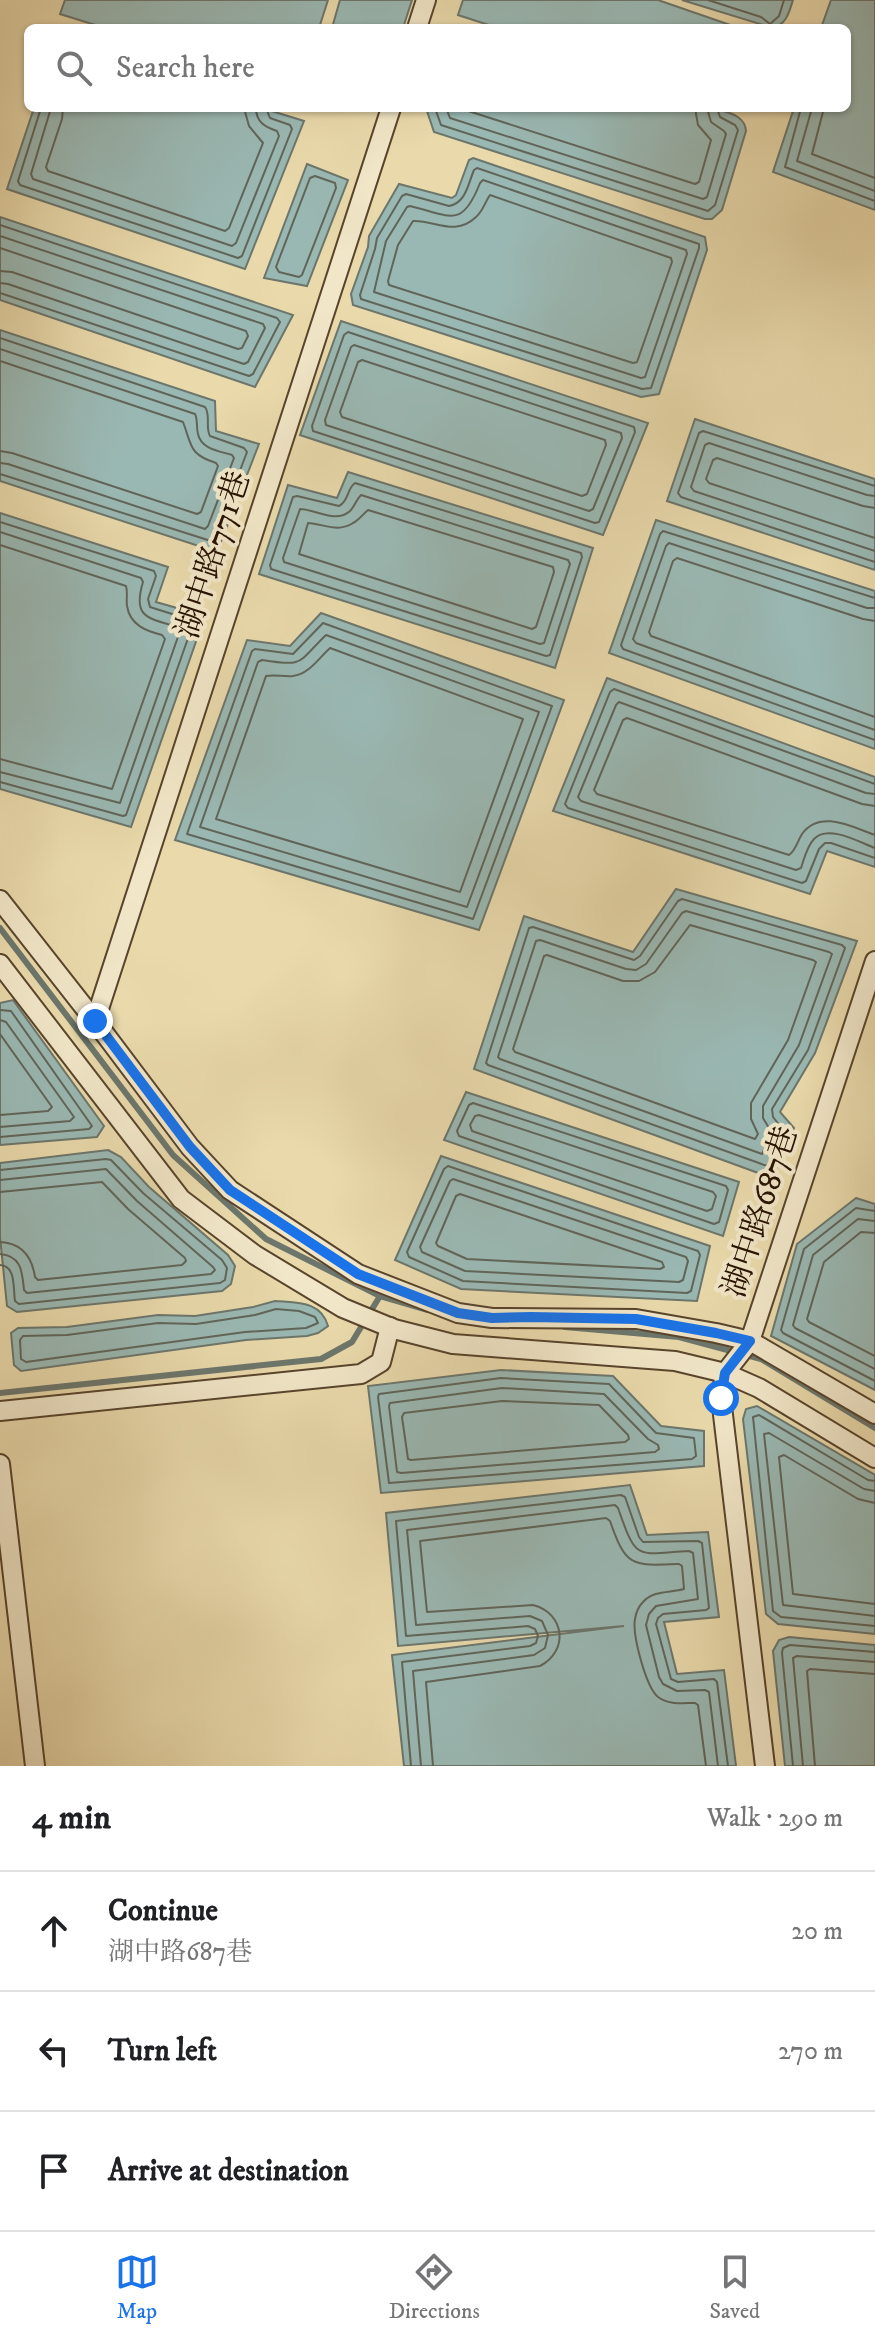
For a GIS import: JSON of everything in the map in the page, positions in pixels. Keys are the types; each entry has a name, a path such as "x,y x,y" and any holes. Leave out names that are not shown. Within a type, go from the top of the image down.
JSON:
{"street":[{"path":"418,24 426,0"},
{"name":"湖中路771巷","path":"95,1021 390,112"},
{"path":"0,900 190,1147 230,1190 358,1274 458,1313 492,1318 636,1319 750,1341 875,1414"},
{"name":"湖中路687巷","path":"725,1373 750,1341 875,961"},
{"path":"0,964 181,1199 255,1255 343,1308 390,1327 453,1344 675,1361 725,1373 759,1388 875,1458"},
{"path":"0,1411 361,1374 381,1362 390,1327"},
{"path":"725,1373 721,1398 765,1766"},
{"path":"0,1464 35,1766"}],"water":[{"path":"65,0 328,0 320,24 92,24 60,14"},
{"path":"340,0 412,0 404,24 333,24"},
{"path":"463,0 658,0 727,24 486,24 458,15"},
{"path":"682,0 793,0 789,13 780,24 760,24"},
{"path":"831,0 875,0 875,210 773,172 793,112 851,112 851,24 822,24"},
{"path":"33,112 275,112 304,121 245,269 7,189"},
{"path":"427,112 727,112 743,121 746,131 722,210 712,219 434,132"},
{"path":"473,158 705,237 707,250 659,394 641,397 353,305 351,294 369,236 399,184 452,198 456,195 469,160"},
{"path":"307,164 348,180 307,286 264,278"},
{"path":"0,217 293,315 255,387 0,300"},
{"path":"341,321 648,423 603,535 300,435"},
{"path":"0,330 215,401 216,431 259,444 217,552 0,481"},
{"path":"695,419 875,479 875,570 667,501"},
{"path":"348,472 593,548 555,668 259,574 288,485 337,498"},
{"path":"0,513 168,567 156,602 205,616 131,827 0,789"},
{"path":"656,520 875,591 875,749 609,653"},
{"path":"321,613 564,700 479,930 175,840 247,640 290,646"},
{"path":"607,678 875,777 875,867 827,851 810,894 553,811"},
{"path":"676,889 857,941 815,1053 780,1112 794,1128 772,1178 474,1069 524,916 633,952"},
{"path":"13,1000 104,1126 97,1137 0,1145 0,1003"},
{"path":"466,1092 739,1182 723,1236 444,1140"},
{"path":"108,1150 121,1157 149,1187 228,1255 235,1266 231,1284 222,1291 17,1312 7,1306 0,1237 0,1163"},
{"path":"441,1156 710,1246 697,1301 461,1289 395,1260"},
{"path":"856,1198 875,1204 875,1390 771,1336 797,1244"},
{"path":"275,1301 308,1305 320,1312 328,1326 307,1336 246,1340 21,1371 14,1365 11,1333 18,1328 67,1327 158,1315 195,1316"},
{"path":"501,1370 613,1376 661,1426 704,1431 704,1466 381,1493 368,1386"},
{"path":"757,1406 875,1475 875,1634 778,1624 766,1614 743,1419 746,1409"},
{"path":"630,1485 647,1535 708,1532 719,1617 664,1622 677,1674 724,1670 736,1766 404,1766 392,1655 624,1626 398,1646 386,1513"},
{"path":"789,1637 875,1645 875,1766 785,1766 773,1651 779,1640"}],"waterway":[{"path":"0,928 173,1155 266,1239 380,1296 428,1310"},
{"path":"0,1393 321,1359 352,1342 380,1296"},
{"path":"565,1327 679,1337 761,1359 875,1428"}],"route":[{"path":"95,1021 190,1147 230,1190 358,1274 458,1313 492,1318 636,1319 750,1341 725,1373 721,1398"}]}
